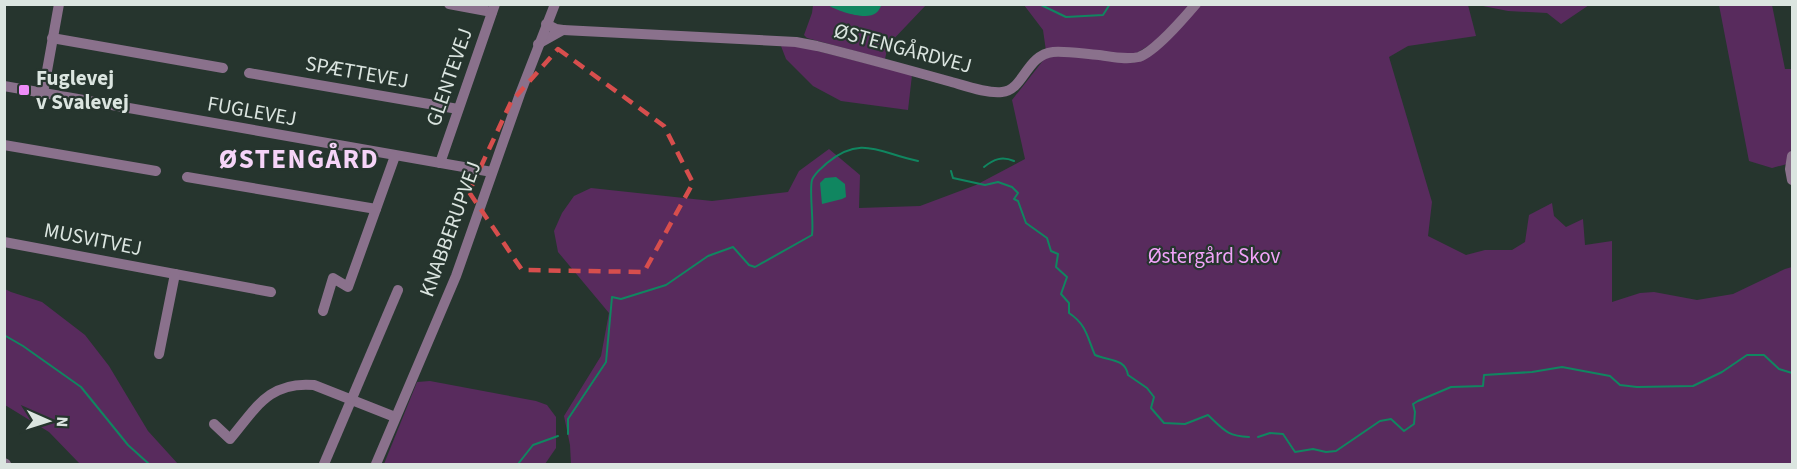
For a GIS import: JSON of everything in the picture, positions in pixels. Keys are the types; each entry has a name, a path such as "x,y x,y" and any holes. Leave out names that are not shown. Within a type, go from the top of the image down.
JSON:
{"street":[{"path":"43,93 59,4"},
{"path":"449,4 494,8"},
{"name":"KNABBERUPVEJ","path":"376,465 456,276 538,44 555,4"},
{"name":"ØSTENGÅRDVEJ","path":"546,24 563,30 796,42 986,90 1002,92 1015,86 1038,57 1050,52 1065,51 1128,59 1141,56 1152,50 1196,4"},
{"name":"GLENTEVEJ","path":"440,163 494,8"},
{"path":"538,44 563,30"},
{"path":"52,38 223,68"},
{"name":"SPÆTTEVEJ","path":"249,73 458,109"},
{"name":"FUGLEVEJ","path":"4,86 492,172"},
{"path":"4,145 156,171"},
{"path":"323,310 333,278 348,287 395,156"},
{"path":"1792,156 1790,169 1792,180"},
{"path":"187,177 376,209"},
{"name":"MUSVITVEJ","path":"4,242 271,292"},
{"path":"159,354 175,274"},
{"path":"324,465 398,290"},
{"path":"214,424 230,439 265,398 291,385 314,385 395,417"}],"highlighted area":[{"path":"558,49 664,126 693,183 644,272 522,270 469,192 511,102"}],"green space":[{"path":"1589,4 1561,24 1547,13 1508,11 1478,5"},
{"path":"813,5 926,5 888,45 885,59 807,38 804,35"},
{"path":"1024,5 1191,5 1153,43 1133,55 1046,51 1043,30"},
{"name":"Østergård Skov","path":"1201,5 1468,5 1476,36 1408,46 1389,57 1432,202 1428,236 1466,255 1485,250 1512,250 1525,242 1529,215 1552,203 1554,216 1566,227 1583,219 1585,245 1612,241 1612,302 1640,293 1654,292 1697,300 1733,294 1792,267 1792,464 571,464 564,416 601,356 609,313 558,252 554,231 562,213 574,196 591,188 712,201 788,192 799,171 829,149 860,175 859,208 920,206 976,185 1025,159 1012,100 1045,58 1068,55 1133,63"},
{"path":"1719,5 1772,5 1785,69 1792,69 1792,146 1787,164 1772,168 1749,161"},
{"path":"790,44 912,75 908,110 841,101 813,86 786,59 781,46"},
{"path":"5,289 42,302 85,335 109,366 148,431 178,464 80,464 49,432 5,405"},
{"path":"430,381 547,405 556,417 556,448 545,464 384,464 417,382"}],"shaded area":[{"path":"828,5 882,5 872,15 859,16"},
{"path":"836,177 845,184 846,197 822,204 820,183 825,178"}],"waterway":[{"path":"1039,4 1066,17 1103,15 1110,4"},
{"path":"568,434 568,419 606,362 612,297 621,299 666,285 708,256 733,247 749,265 755,267 812,235 812,180 819,170 839,154 861,148 918,161"},
{"path":"984,167 998,159 1014,161"},
{"path":"951,171 953,178 985,185 998,182 1012,187 1018,193 1014,199 1018,201 1026,223 1047,238 1051,251 1058,254 1056,267 1067,277 1061,294 1069,303 1069,313 1083,327 1095,355 1120,363 1128,375 1147,388 1154,397 1151,408 1164,423 1185,424 1208,415 1226,431 1249,437"},
{"path":"4,335 81,387 128,445 149,464"},
{"path":"1258,437 1270,433 1283,434 1295,452 1313,449 1326,452 1336,451 1380,421 1391,419 1404,431 1414,424 1413,404 1451,387 1483,386 1484,375 1532,372 1562,367 1610,376 1620,385 1693,386 1722,372 1747,355 1764,355 1779,369 1792,373"},
{"path":"518,464 533,445 558,436"}],"place":[{"name":"Fuglevej v Svalevej","path":"24,90"}],"district":[{"name":"ØSTENGÅRD","path":"299,159"}]}
